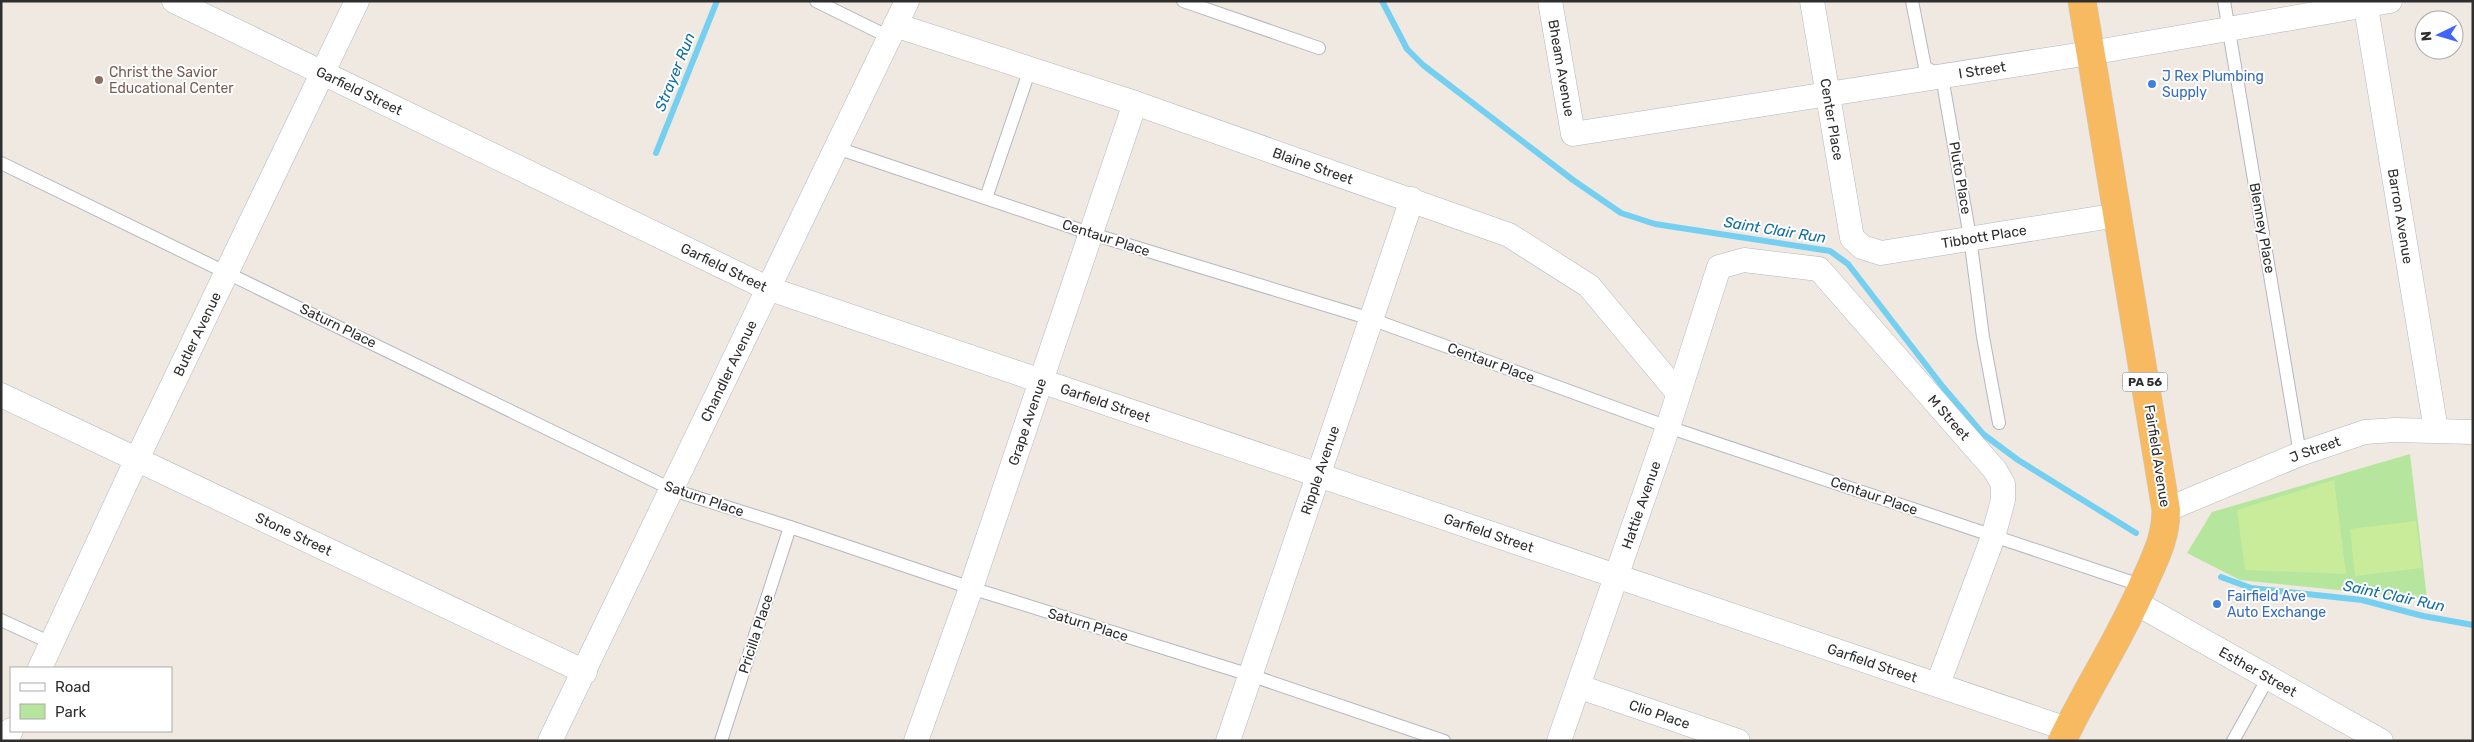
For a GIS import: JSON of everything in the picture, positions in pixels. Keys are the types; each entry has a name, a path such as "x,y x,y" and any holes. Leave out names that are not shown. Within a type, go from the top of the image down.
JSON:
{"highway":[{"name":"Fairfield Avenue","path":"2064,735 2139,595 2161,547 2166,526 2166,510 2082,1"}],"street":[{"name":"Garfield Street","path":"174,1 767,288 1040,379 1318,476 1938,684 2064,735"},
{"name":"Butler Avenue","path":"40,667 136,461 357,1"},
{"name":"Chandler Avenue","path":"550,741 585,672 767,288 837,148 907,1"},
{"name":"Bheam Avenue","path":"1550,1 1573,134"},
{"name":"Center Place","path":"1812,1 1826,96 1852,238"},
{"name":"I Street","path":"1573,134 1826,96 2090,53 2365,3 2390,1"},
{"name":"Barron Avenue","path":"2365,3 2436,430"},
{"name":"Blaine Street","path":"892,31 1030,69 1135,103 1412,199 1509,235 1589,286 1678,393"},
{"name":"Grape Avenue","path":"916,741 971,588 1089,233 1135,103"},
{"name":"Ripple Avenue","path":"1228,741 1412,199"},
{"name":"Tibbott Place","path":"1852,238 1862,247 1880,253 1970,237 2118,215"},
{"name":"M Street","path":"1719,267 1744,260 1819,269 1995,470 2004,484 1993,537 1938,684"},
{"name":"Hattie Avenue","path":"1559,741 1580,687 1616,575 1668,427 1719,267"},
{"name":"Stone Street","path":"1,395 136,461 585,672"},
{"name":"J Street","path":"2166,510 2300,454 2365,432 2436,430 2473,432"},
{"name":"Esther Street","path":"2139,595 2268,678 2381,741"},
{"name":"Clio Place","path":"1580,687 1738,741"}],"lane":[{"path":"816,1 892,31"},
{"path":"1183,1 1319,48"},
{"path":"1912,1 1925,67 1942,77"},
{"name":"Blenney Place","path":"2224,1 2300,454"},
{"path":"986,198 1030,69"},
{"name":"Pluto Place","path":"1942,77 1970,237 1983,337 1999,424"},
{"name":"Centaur Place","path":"837,148 1089,233 1371,319 1668,427 1993,537 2139,595"},
{"name":"Saturn Place","path":"1,163 672,490 790,527 971,588 1250,676 1444,741"},
{"name":"Pricilla Place","path":"721,741 790,527"},
{"path":"1,620 51,643"},
{"path":"2233,741 2268,678"}],"green space":[{"path":"2410,454 2427,599 2240,580 2187,553 2212,512"},
{"path":"2334,480 2346,574 2245,570 2237,510"},
{"path":"2416,521 2422,568 2355,576 2350,529"}],"waterway":[{"name":"Strayer Run","path":"656,153 717,1"},
{"name":"Saint Clair Run","path":"1382,1 1407,49 1423,65 1573,180 1621,213 1655,224 1830,251 1848,264 1943,387 1983,434 2018,460 2136,533"},
{"name":"Saint Clair Run","path":"2221,577 2251,588 2362,600 2423,616 2473,625"}],"place":[{"name":"Christ the Savior Educational Center","path":"99,80"},
{"name":"J Rex Plumbing Supply","path":"2152,84"},
{"name":"Fairfield Ave Auto Exchange","path":"2217,604"}]}
